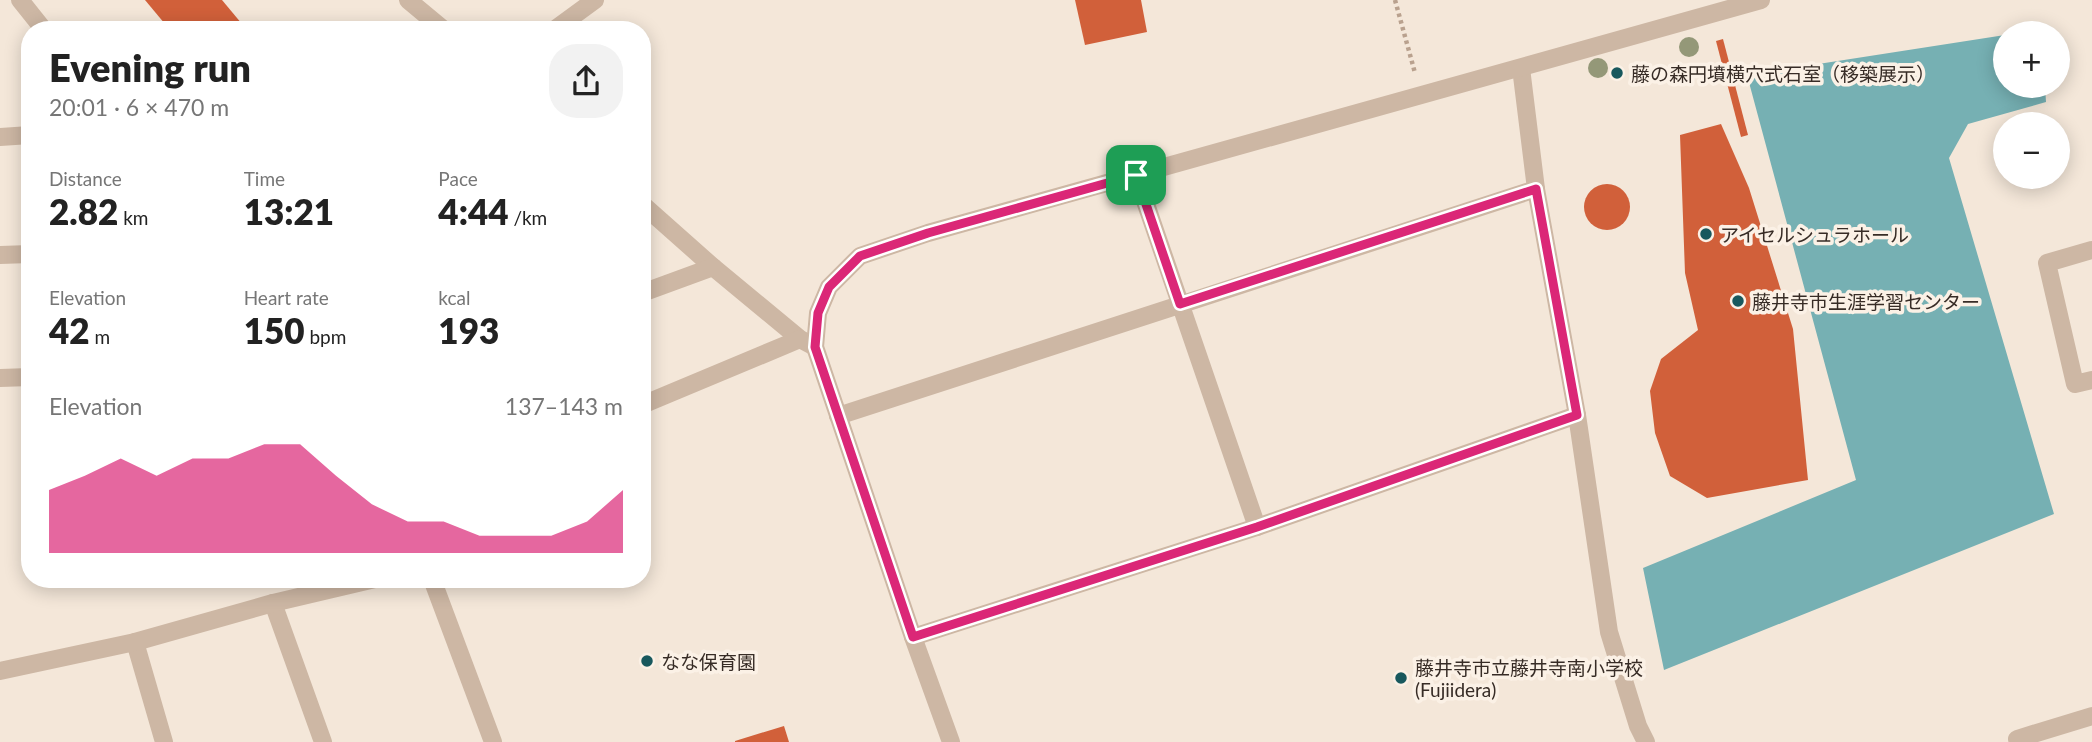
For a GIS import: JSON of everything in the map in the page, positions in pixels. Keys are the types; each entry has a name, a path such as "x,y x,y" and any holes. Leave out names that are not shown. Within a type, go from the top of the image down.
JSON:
{"street":[{"path":"20,0 37,21"},
{"path":"408,0 433,21"},
{"path":"566,21 595,0"},
{"path":"651,402 807,343 829,287 860,256 928,233 1760,0"},
{"path":"1521,68 1536,189 1577,415 1609,632 1638,726 1646,742"},
{"path":"0,137 21,136"},
{"path":"1136,175 1257,527"},
{"path":"838,416 1536,189"},
{"path":"651,212 713,267 807,343 838,416 951,742"},
{"path":"2092,250 2047,263 2075,384 2092,380"},
{"path":"0,255 21,254"},
{"path":"651,290 713,267"},
{"path":"0,378 21,377"},
{"path":"913,637 1257,527 1577,415"},
{"path":"0,671 135,642 337,588"},
{"path":"435,588 493,742"},
{"path":"273,603 323,742"},
{"path":"135,642 164,742"},
{"path":"2017,739 2092,716"}],"path":[{"path":"1395,0 1422,96"}],"water":[{"path":"1993,37 1993,98 2046,98 2046,102 2011,112 1993,112 1993,117 1968,124 1949,158 2054,514 1664,670 1643,568 1856,480 1747,75"}],"building":[{"path":"145,0 222,0 240,21 162,21"},
{"path":"1075,0 1141,0 1147,32 1085,45"},
{"path":"1723,39 1748,135 1741,137 1716,41"},
{"name":"藤井寺市生涯学習センター","path":"1721,124 1749,188 1793,329 1808,480 1707,498 1670,476 1655,433 1650,391 1661,359 1698,330 1685,273 1680,135"},
{"path":"1607,184 1623,191 1630,207 1623,223 1607,230 1591,223 1584,207 1591,191"},
{"path":"784,726 789,742 735,742 735,741"}],"place":[{"name":"藤の森円墳横穴式石室（移築展示）","path":"1617,73"},
{"name":"アイセルシュラホール","path":"1706,234"},
{"name":"藤井寺市生涯学習センター","path":"1738,301"},
{"name":"なな保育園","path":"647,661"},
{"name":"藤井寺市立藤井寺南小学校 (Fujiidera)","path":"1401,678"}],"route":[{"path":"1136,175 1180,304 1536,189 1577,415 1257,527 913,637 815,347 818,313 829,287 860,256 928,233 1136,175"}]}
